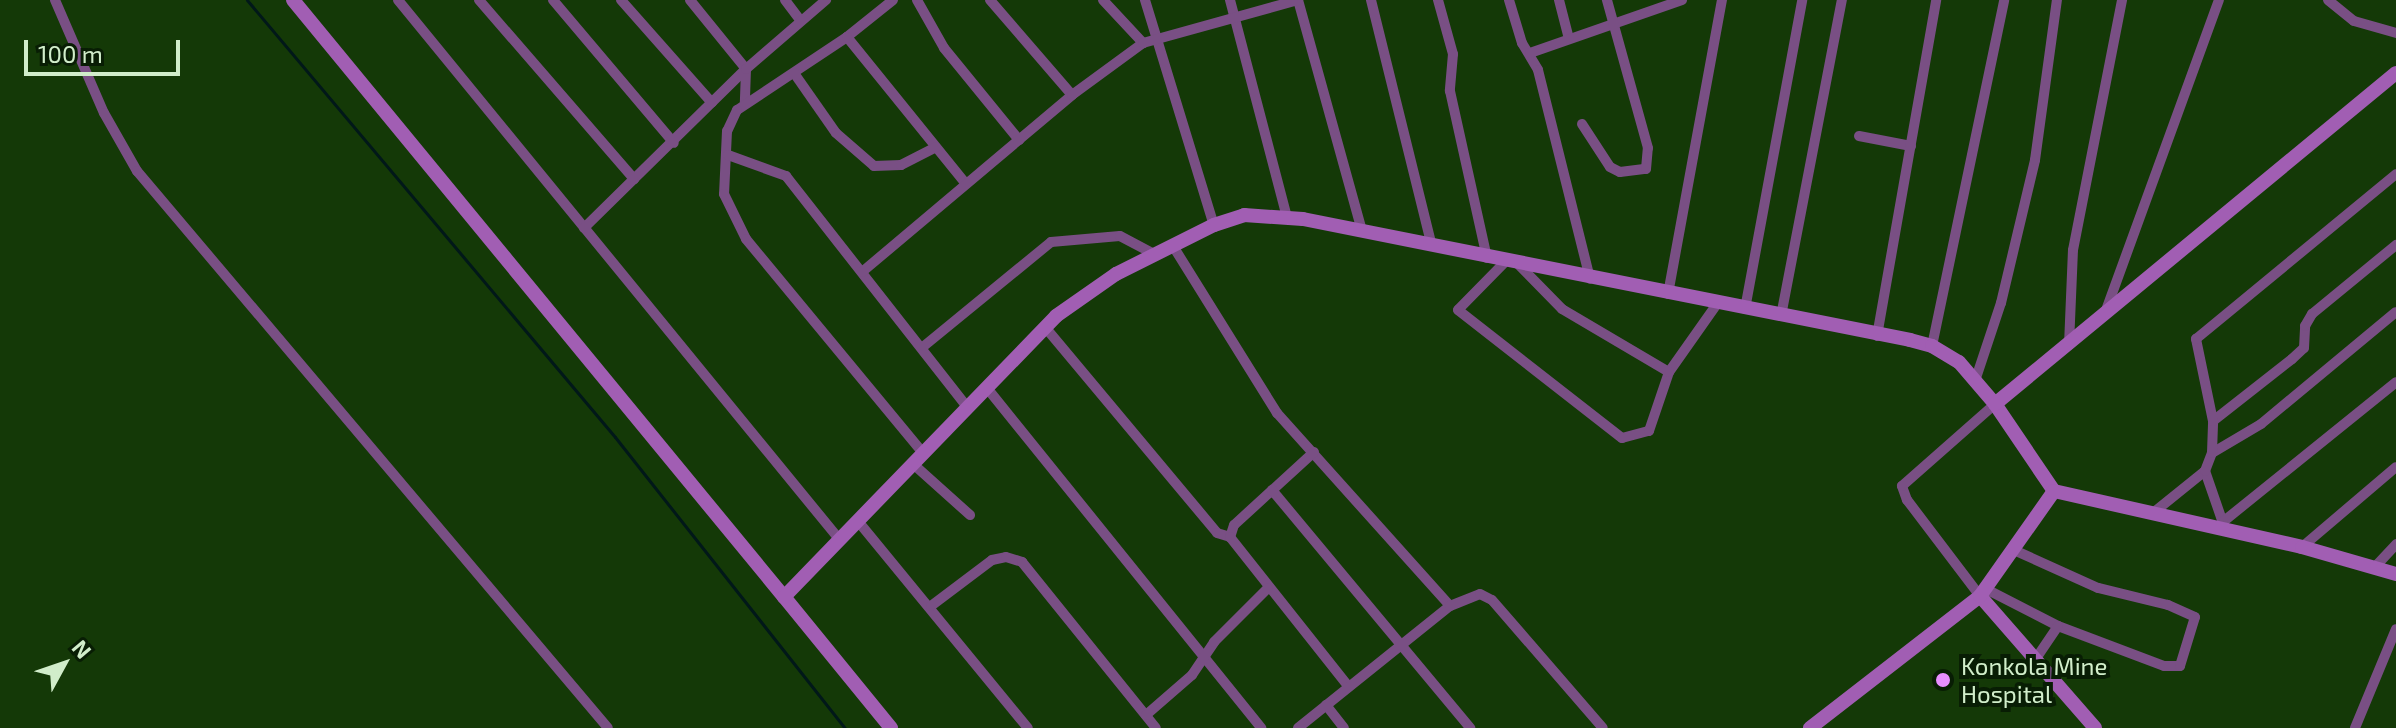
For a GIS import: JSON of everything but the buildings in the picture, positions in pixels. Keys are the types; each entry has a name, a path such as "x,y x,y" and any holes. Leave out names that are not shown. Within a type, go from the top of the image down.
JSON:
{"street":[{"path":"55,0 104,113 137,171 608,728"},
{"path":"293,0 891,728"},
{"path":"398,0 839,539"},
{"path":"479,0 634,179"},
{"path":"553,0 674,143"},
{"path":"621,0 712,103"},
{"path":"690,0 746,69 745,103"},
{"path":"785,0 801,21"},
{"path":"584,228 746,69 826,0"},
{"path":"893,0 847,37 745,103 727,131 724,194 746,239 918,458 970,515"},
{"path":"917,0 944,48 1019,140"},
{"path":"990,0 1072,95"},
{"path":"1103,0 1143,43"},
{"path":"1145,0 1214,225"},
{"path":"1230,0 1287,217"},
{"path":"862,272 1072,95 1143,43 1298,0 1362,230"},
{"path":"1371,0 1431,243"},
{"path":"1438,0 1453,54 1450,91 1487,258"},
{"path":"1509,0 1530,53 1590,279"},
{"path":"1559,0 1569,39"},
{"path":"1582,124 1610,167 1620,172 1646,169 1648,148 1607,0"},
{"path":"1530,53 1682,0"},
{"path":"1668,294 1722,0"},
{"path":"1745,309 1802,0"},
{"path":"1781,316 1842,0"},
{"path":"1877,336 1936,0"},
{"path":"1932,346 2004,0"},
{"path":"1976,378 2001,303 2035,160 2057,0"},
{"path":"2069,345 2073,250 2122,0"},
{"path":"2104,315 2218,0"},
{"path":"2328,0 2354,21 2396,33"},
{"path":"847,37 966,184"},
{"path":"794,73 836,133 874,166 901,165 936,147"},
{"path":"2095,728 2035,660 1907,500 1902,486 1995,404 2396,73"},
{"path":"728,87 745,103"},
{"path":"1859,136 1911,146"},
{"path":"728,155 786,176 924,346 968,408"},
{"path":"2153,513 2205,471 2212,453 2213,421 2196,339 2396,174"},
{"path":"784,597 1045,327 1091,289 1214,225 1244,215 1287,217 1431,243 1511,263 1932,346 1976,378 2054,491 2224,526 2396,574"},
{"path":"924,346 1051,242 1120,236 1156,255"},
{"path":"2213,421 2304,348 2305,326 2312,314 2396,245"},
{"path":"1173,246 1256,385 1450,606"},
{"path":"1511,263 1562,309 1669,372"},
{"path":"1511,263 1458,310 1622,438 1649,431 1669,372 1717,304"},
{"path":"2212,453 2261,424 2396,312"},
{"path":"1045,327 1217,533 1230,537 1348,686"},
{"path":"2224,526 2396,382"},
{"path":"987,388 1261,728"},
{"path":"1230,537 1234,525 1314,452"},
{"path":"2302,547 2396,467"},
{"path":"2205,471 2224,526"},
{"path":"1272,490 1470,728"},
{"path":"1810,728 1983,592 2054,491"},
{"path":"857,520 931,606 1028,728"},
{"path":"2374,568 2396,544"},
{"path":"1983,592 2058,626 2176,670 2197,623 2168,605 2098,588 2014,550"},
{"path":"931,606 992,560 1006,557 1022,562 1156,728"},
{"path":"1146,715 1192,675 1203,658 1268,588"},
{"path":"1298,728 1450,606 1468,595 1492,600 1603,728"},
{"path":"2035,660 2058,626"},
{"path":"2355,728 2396,629"},
{"path":"1326,705 1344,728"}],"waterway":[{"path":"247,0 615,437 845,728"}],"place":[{"name":"Konkola Mine Hospital","path":"1943,680"}]}
